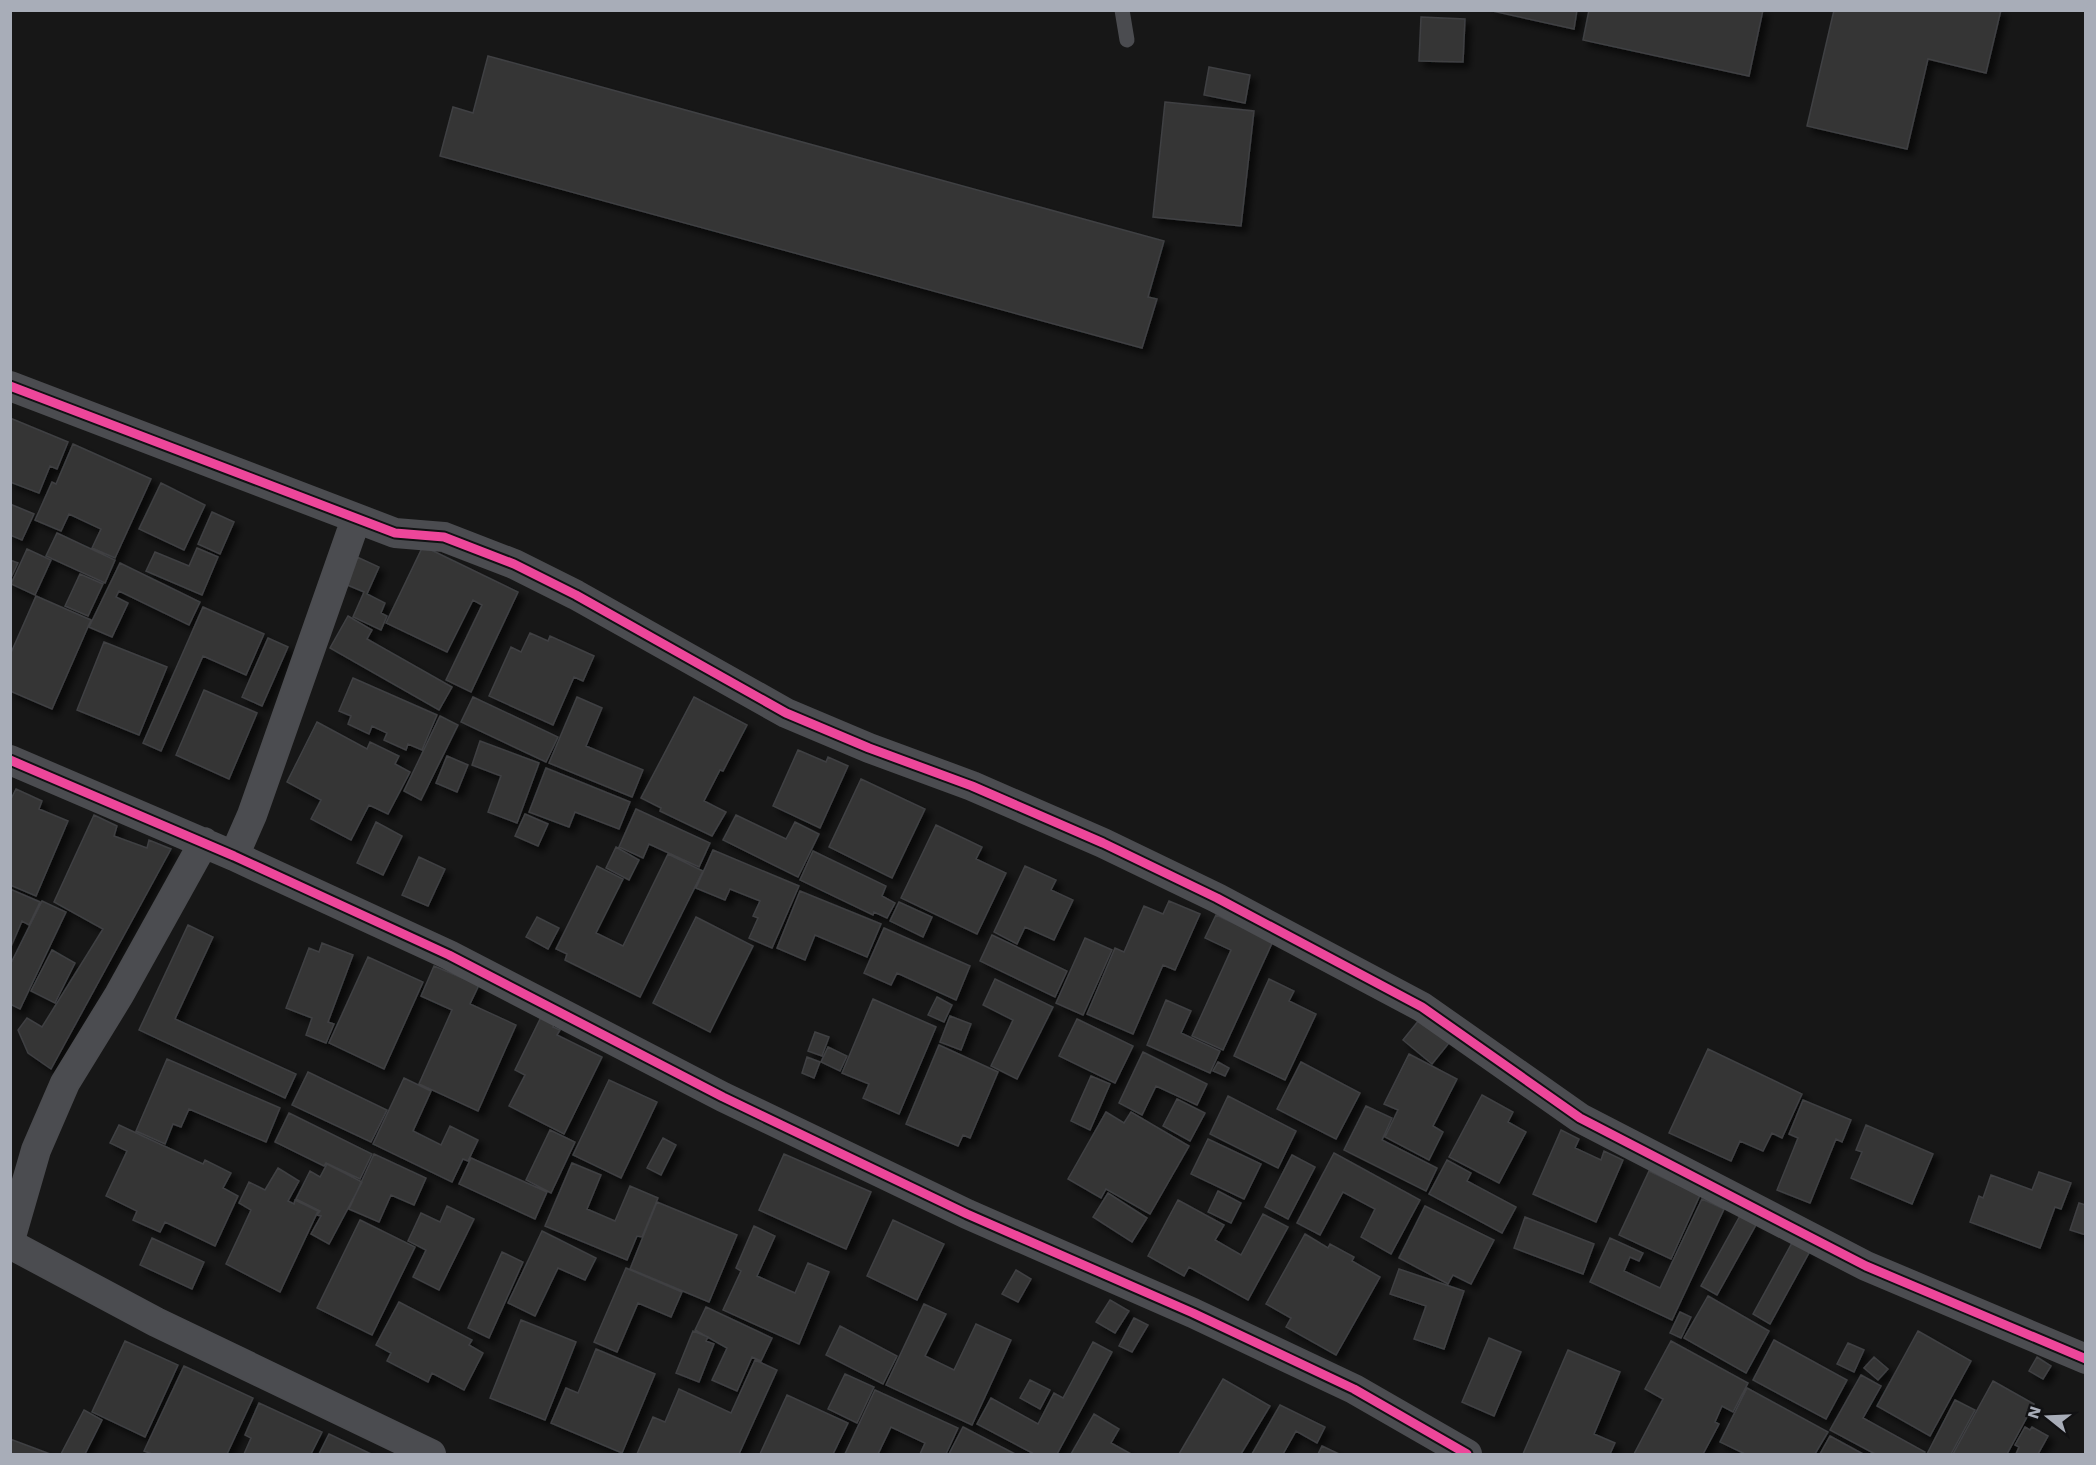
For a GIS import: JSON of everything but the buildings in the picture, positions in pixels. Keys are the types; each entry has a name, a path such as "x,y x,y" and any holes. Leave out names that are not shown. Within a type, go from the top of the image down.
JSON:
{"street":[{"path":"10,386 395,533 444,537 514,564 576,595 786,713 869,748 972,786 1145,863 1217,898 1422,1007 1580,1118 1866,1266 2085,1359"},
{"path":"234,856 252,815 356,519"},
{"path":"10,760 234,856 449,955 723,1097 956,1209 1193,1313 1354,1389 1467,1455"},
{"path":"204,843 119,995 65,1083 36,1150 10,1242 156,1322 431,1455"}],"lane":[{"path":"1122,10 1127,40"}],"cycle path":[{"path":"10,386 395,533 444,537 514,564 576,595 786,713 869,748 972,786 1103,843 1217,898 1422,1007 1580,1118 1866,1266 2086,1359"},
{"path":"10,760 234,856 449,955 723,1097 967,1214 1193,1313 1354,1389 1467,1454"}]}
